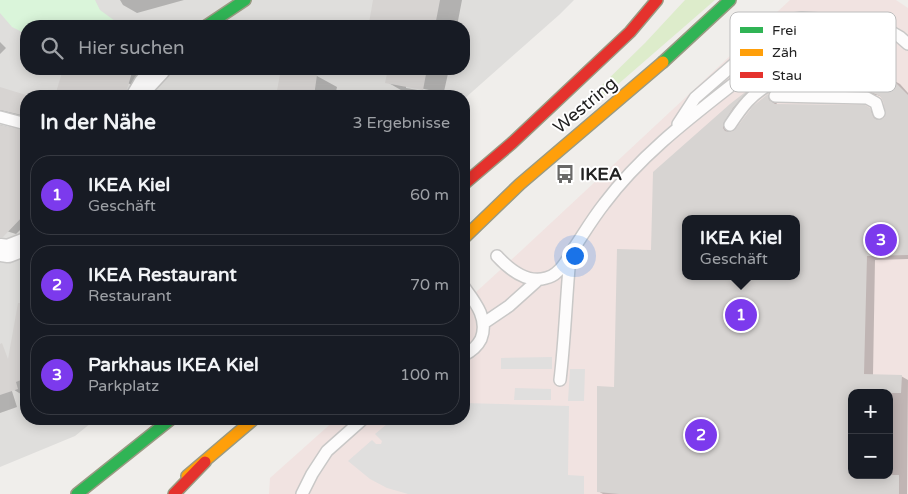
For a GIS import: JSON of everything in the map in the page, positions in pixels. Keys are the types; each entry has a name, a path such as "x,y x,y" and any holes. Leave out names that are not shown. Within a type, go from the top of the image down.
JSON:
{"main road":[{"path":"215,20 244,0"},
{"name":"Westring","path":"470,179 512,143 630,32 658,0"},
{"name":"Westring","path":"470,232 520,184 679,48 730,0"},
{"path":"77,494 163,425"},
{"path":"164,494 205,462 247,425"},
{"path":"174,494 205,462"}],"street":[{"path":"142,90 153,75"},
{"path":"0,250 8,251 20,246"}],"lane":[{"path":"896,35 908,44"},
{"path":"671,134 695,98 730,68"},
{"path":"484,323 508,306 538,280 556,274 614,190 671,134 730,87"},
{"path":"730,125 744,103 757,92"},
{"path":"775,96 866,98 876,103 879,113"},
{"path":"0,117 20,122"},
{"path":"560,380 570,255"},
{"path":"497,256 518,274 538,280"},
{"path":"470,296 478,306 484,323 483,333 477,347 470,351"},
{"path":"302,494 326,451 356,425"}],"shaded area":[{"path":"0,0 574,0 470,94 470,90 20,90 20,425 89,425 75,436 0,467"},
{"path":"790,0 896,0 908,8 908,494 269,494 270,478 329,425 470,425 470,298 730,56 730,92 896,92 896,12 777,12"},
{"path":"552,357 552,369 501,369 501,358"},
{"path":"570,369 585,369 584,401 568,401"},
{"path":"515,388 551,389 551,400 514,400"},
{"path":"470,403 569,406 568,475 584,476 584,494 408,494 387,488 370,479 348,461 372,440 376,444 381,444 382,441 375,434 386,425 470,425"}],"green space":[{"path":"0,0 95,0 100,10 114,20 20,20 20,31 12,27 0,13"},
{"path":"685,0 715,0 601,99 595,92"}],"building":[{"path":"373,0 440,0 436,20 370,20"},
{"path":"61,75 131,75 127,90 57,90"},
{"path":"280,75 317,75 315,90 277,90"},
{"path":"387,75 426,75 423,90 385,83"},
{"path":"896,83 908,95 908,255 867,256 864,374 902,375 901,393 893,393 893,389 848,389 848,479 893,479 893,475 899,475 899,494 619,494 597,492 597,386 614,387 617,249 651,250 653,172 745,92 747,92 733,108 723,124 725,131 734,131 753,106 768,94 769,100 775,104 865,105 870,108 874,118 878,120 884,118 886,114 883,101 880,96 870,92 896,92"},
{"path":"0,87 20,93 20,115 0,110"},
{"path":"0,125 20,130 20,219 3,237 0,237"},
{"path":"18,303 20,303 20,380 16,382 18,389 0,395 0,344 2,343 8,359"}],"traffic: fast":[{"path":"215,20 245,0"},
{"path":"663,62 730,0"},
{"path":"77,494 163,425"}],"traffic: slow":[{"path":"470,232 520,184 663,62"},
{"path":"187,476 247,425"}],"traffic: jam":[{"path":"470,179 512,143 630,32 657,0"},
{"path":"174,494 205,462"}],"place":[{"name":"IKEA","path":"565,174"},
{"name":"Parkhaus IKEA Kiel","path":"881,240"},
{"name":"IKEA Kiel","path":"741,315"},
{"name":"IKEA Restaurant","path":"701,435"}]}
